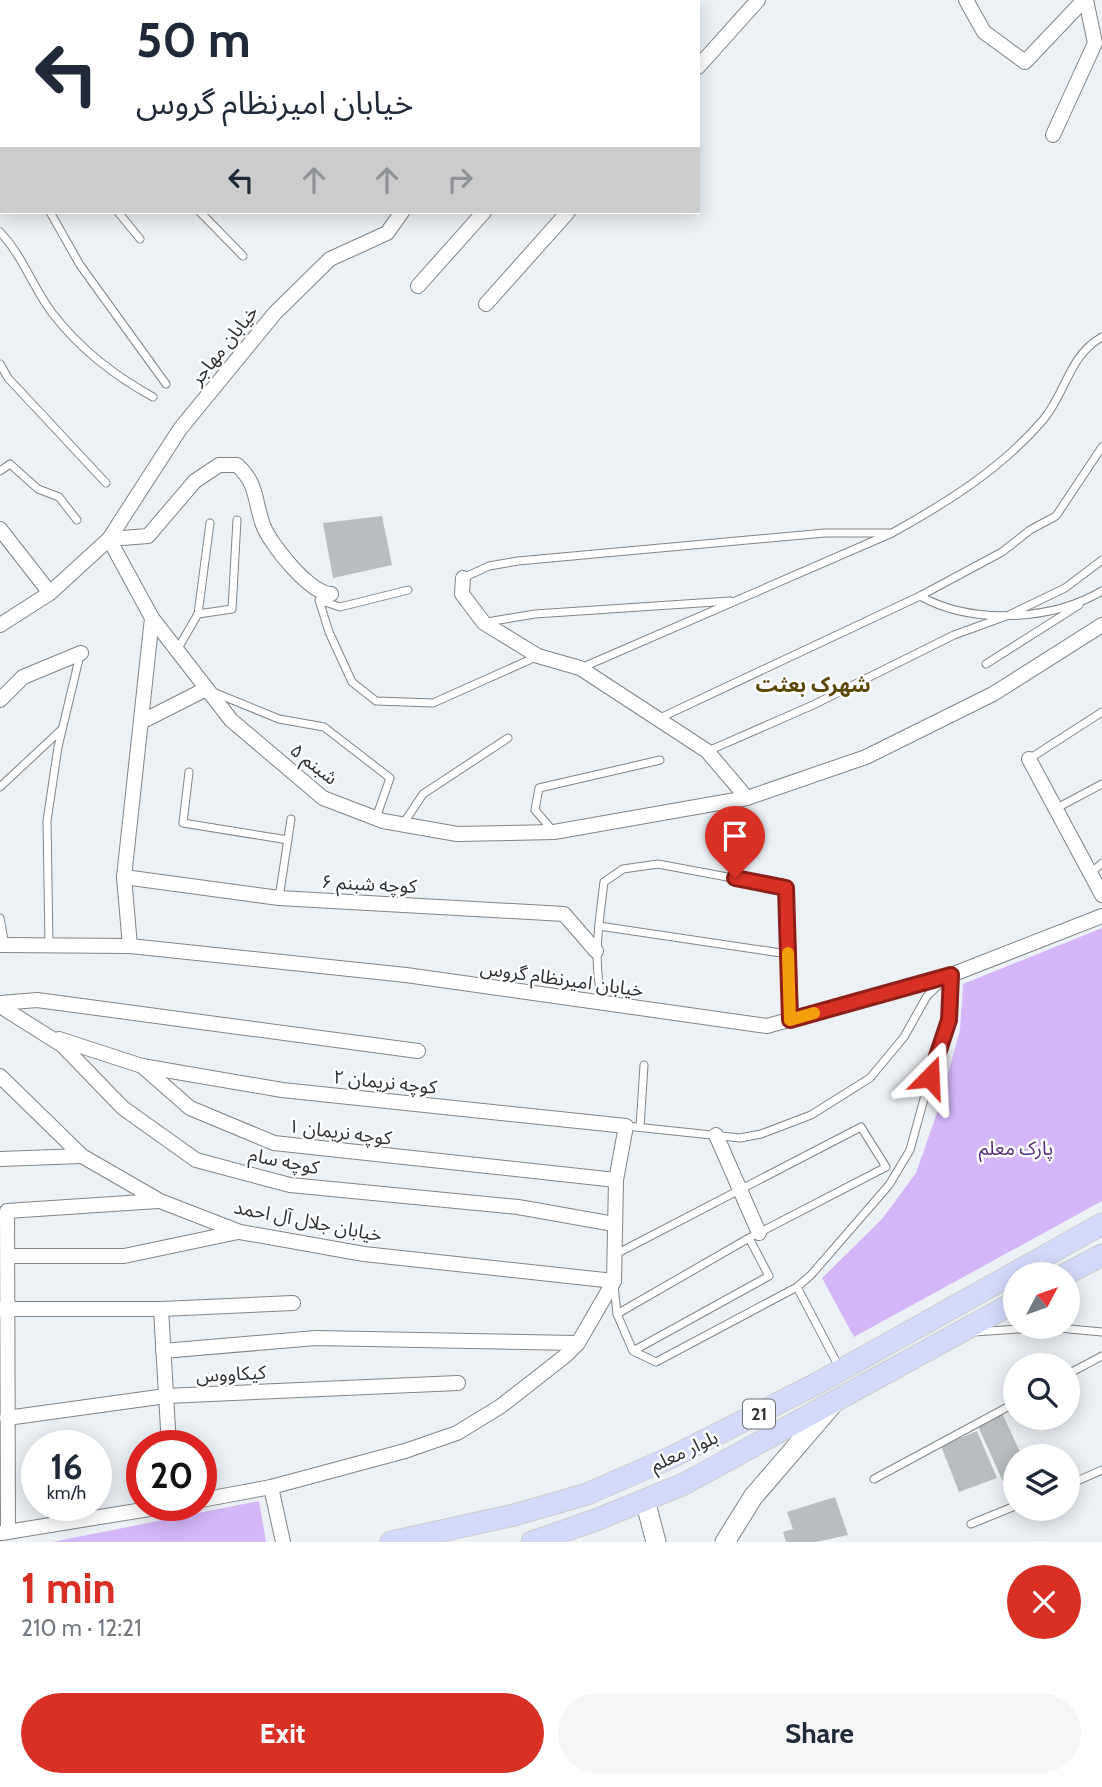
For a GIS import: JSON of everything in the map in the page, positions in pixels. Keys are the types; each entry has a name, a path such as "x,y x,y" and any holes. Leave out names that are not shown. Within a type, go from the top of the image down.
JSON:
{"main road":[{"name":"بلوار معلم","path":"391,1542 514,1515 587,1494 732,1428 1102,1224"},
{"path":"1080,1267 1102,1255"},
{"name":"بلوار معلم","path":"532,1542 684,1484 1003,1309"},
{"path":"725,1542 754,1497 832,1405"},
{"path":"645,1500 656,1542"}],"street":[{"path":"700,65 758,0"},
{"path":"966,0 984,32 1025,62 1085,0"},
{"path":"1053,135 1095,43 1085,0"},
{"name":"خیابان مهاجر","path":"0,625 50,593 109,539 180,429 275,313 330,259 387,233 401,214"},
{"path":"418,286 482,214"},
{"path":"486,304 566,214"},
{"path":"109,539 148,537 195,481 219,465 237,465 250,476 264,527 281,554 305,580 324,594 331,594"},
{"path":"0,529 50,593"},
{"name":"شبنم ۵","path":"109,539 152,618 230,720 323,798 376,818 457,834 554,832 747,798 877,751 993,694 1102,625"},
{"path":"463,578 462,594 484,622 538,656 580,668 660,718 707,751 747,798"},
{"path":"130,946 124,877 152,618"},
{"path":"0,700 23,677 81,653"},
{"path":"141,722 206,689"},
{"path":"1029,759 1102,895"},
{"name":"کوچه شبنم ۶","path":"124,877 279,898 564,914 596,950"},
{"path":"786,888 790,1020"},
{"name":"خیابان امیرنظام گروس","path":"2,945 130,946 406,975 767,1026 951,975 1102,916"},
{"path":"0,1005 37,1000 418,1051"},
{"name":"کوچه سام","path":"0,1005 62,1045 123,1108 196,1160 290,1185 518,1207 614,1224"},
{"name":"کوچه نریمان ۱","path":"45,1034 142,1066 190,1108 274,1143 616,1180"},
{"name":"کوچه نریمان ۲","path":"142,1066 282,1090 633,1127"},
{"name":"خیابان جلال آل احمد","path":"0,1076 82,1156 160,1201 240,1232 364,1254 614,1281"},
{"path":"217,1497 271,1487 405,1451 457,1433 500,1406 578,1343 614,1281 616,1180 633,1127"},
{"path":"716,1135 754,1236"},
{"path":"0,1159 82,1156"},
{"path":"126,1513 4,1533 7,1418 3,1308 8,1256 6,1211 160,1201"},
{"path":"8,1256 124,1256 240,1232"},
{"path":"3,1308 161,1309 293,1303"},
{"path":"161,1309 168,1430"},
{"path":"163,1351 316,1338 578,1343"},
{"name":"کیکاووس","path":"7,1418 166,1396 458,1382"},
{"path":"271,1487 283,1542"}],"lane":[{"path":"51,214 80,265 166,384"},
{"path":"120,214 140,239"},
{"path":"202,214 243,256"},
{"path":"0,232 11,244 53,314 103,366 153,397"},
{"path":"580,668 892,533 936,509 1009,457 1046,417 1085,347 1102,337"},
{"path":"0,364 8,378 106,483"},
{"path":"660,718 920,596 1002,552 1030,530 1056,516 1102,447"},
{"path":"0,471 10,464 38,489 59,497 77,520"},
{"path":"198,614 232,609 237,520"},
{"path":"177,650 198,614 210,523"},
{"path":"463,578 489,566 518,561 825,533 892,533"},
{"path":"707,751 813,705 954,635 1009,615 1065,588 1102,560"},
{"path":"408,590 340,607 319,600 329,632 352,682 376,701 433,703 538,656"},
{"path":"986,664 1102,591"},
{"path":"920,596 936,605 957,610 1009,615 1045,612 1085,601"},
{"path":"484,622 535,614 737,600"},
{"path":"49,945 47,821 62,728 81,653"},
{"path":"206,689 279,719 324,727 390,778 376,818"},
{"path":"1029,759 1102,712"},
{"path":"0,787 62,728"},
{"path":"403,825 423,794 508,738"},
{"path":"554,832 535,810 539,788 660,760"},
{"path":"188,772 183,823 288,840"},
{"path":"1055,809 1102,784"},
{"path":"279,898 291,819"},
{"path":"1090,874 1102,863"},
{"path":"604,1005 597,981 596,950 604,882 623,869 658,864 786,888"},
{"path":"0,918 2,945"},
{"path":"598,926 788,954"},
{"path":"644,1065 633,1127 740,1138 761,1134 811,1115 870,1078 904,1037 926,996 951,975"},
{"path":"614,1281 617,1314 633,1351 656,1362 797,1287 850,1233 889,1185 910,1150 949,1020 951,975"},
{"path":"616,1254 860,1127 886,1167 754,1236 617,1314"},
{"path":"633,1351 769,1276 754,1236"},
{"path":"797,1287 841,1370"},
{"path":"959,1333 1048,1326 1102,1332"},
{"path":"1080,1368 1102,1356"},
{"path":"874,1479 1003,1409"},
{"path":"1080,1480 1102,1470"},
{"path":"971,1524 1003,1511"}],"green space":[{"name":"پارک معلم","path":"1102,928 1102,1201 854,1337 822,1278 882,1219 916,1173 938,1110 960,1030 963,984"},
{"path":"259,1501 266,1542 52,1542 158,1521 217,1521 217,1509"}],"building":[{"path":"382,516 392,565 333,578 323,523"},
{"path":"1001,1411 1003,1430 1010,1430 1016,1444 1003,1444 1003,1482 977,1424"},
{"path":"977,1431 997,1478 959,1492 941,1446"},
{"path":"835,1497 848,1535 816,1542 786,1542 783,1532 793,1529 787,1512"}],"slow traffic":[{"path":"788,953 790,1020 814,1013"}],"district":[{"name":"شهرک بعثت","path":"813,684"}],"route":[{"path":"735,878 786,888 790,1020 951,975 949,1020 930,1077"}]}
